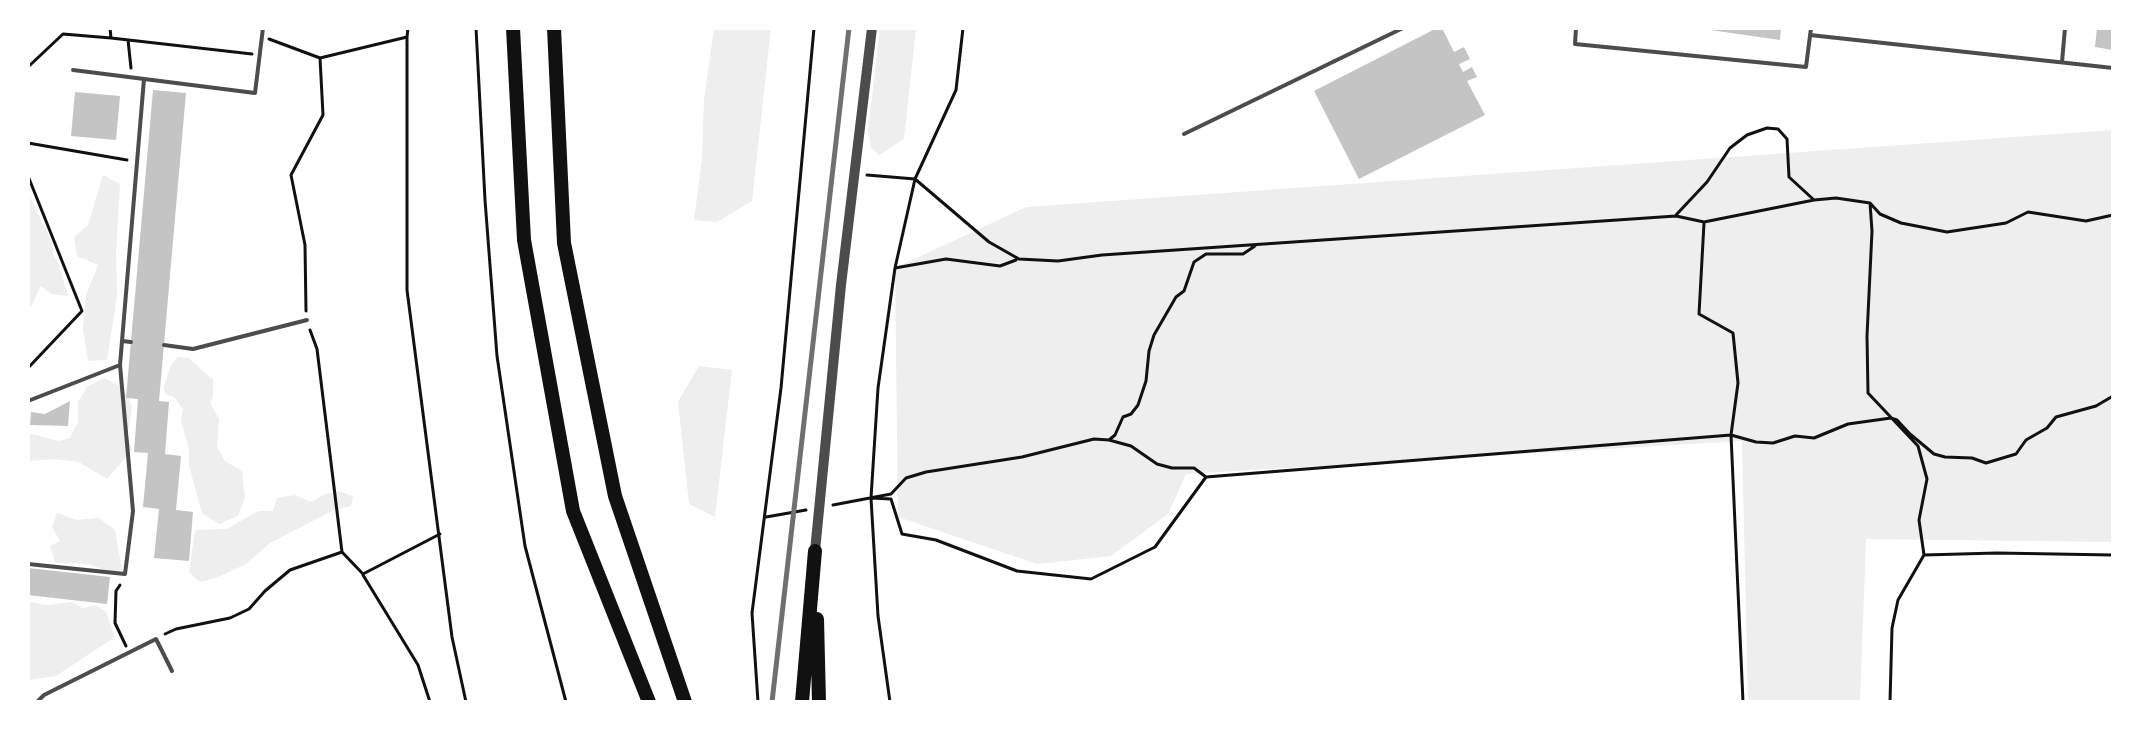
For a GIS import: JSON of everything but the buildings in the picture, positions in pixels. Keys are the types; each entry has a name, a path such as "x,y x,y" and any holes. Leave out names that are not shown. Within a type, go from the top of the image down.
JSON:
{"highway":[{"path":"513,28 524,240 573,511 649,702"},
{"path":"554,28 564,243 615,496 685,702"},
{"path":"802,702 815,551"},
{"path":"815,551 819,702"}],"street":[{"path":"815,551 853,174 872,28"}],"lane":[{"path":"73,70 255,93 263,28"},
{"path":"1184,134 1403,28"},
{"path":"1576,28 1575,44 1806,67 1811,28"},
{"path":"2062,62 2065,28"},
{"path":"1810,35 2113,68"},
{"path":"28,564 125,574 133,511 120,365 144,79"},
{"path":"164,345 193,349 307,320"},
{"path":"122,341 131,342"},
{"path":"28,401 120,365"},
{"path":"37,702 44,695 156,639 172,671"}],"path":[{"path":"28,67 67,28"},
{"path":"110,28 111,38"},
{"path":"408,28 407,290 452,637 466,702"},
{"path":"476,28 497,356 525,546 566,702"},
{"path":"758,702 752,613 781,388 814,28"},
{"path":"890,702 878,616 871,498 878,388 895,268 915,179 956,90 963,28"},
{"path":"63,34 260,55"},
{"path":"262,36 320,58 407,37"},
{"path":"128,40 132,77"},
{"path":"320,58 323,115 291,175 305,245 307,320 317,349 342,552 363,574 418,665 430,702"},
{"path":"1676,216 1707,182 1730,148 1747,135 1767,128 1778,129 1787,139 1789,177 1814,200"},
{"path":"28,143 137,161"},
{"path":"853,174 915,179 989,242 1019,259"},
{"path":"28,176 82,311 28,368"},
{"path":"895,268 946,259 1000,266 1019,259 1058,261 1102,255 1676,216 1704,222 1836,198 1870,203 1880,214 1901,223 1947,232 2006,223 2028,212 2086,221 2113,215"},
{"path":"1870,203 1868,393 1918,446 1927,479 1919,520 1924,555 1898,600 1892,628 1890,702"},
{"path":"1704,222 1699,314 1733,333 1738,383 1731,435 1743,702"},
{"path":"1109,440 1115,435 1123,417 1131,414 1138,405 1146,381 1154,335 1176,297 1184,291 1194,262 1206,254 1243,254 1258,244"},
{"path":"871,498 891,494 906,478 926,472 1022,457 1094,439 1131,446 1157,464 1194,468 1206,477 1731,435 1773,443 1795,436 1814,438 1848,424 1891,418 1934,454 1972,458 1986,463 2016,454 2026,440 2047,428 2056,417 2096,406 2113,396"},
{"path":"871,498 891,499 902,534 936,540 1017,571 1091,579 1155,547 1206,477"},
{"path":"363,574 440,534"},
{"path":"156,639 176,629 230,618 249,609 290,570 342,552"},
{"path":"1924,555 2113,555"},
{"path":"125,574 116,591 115,623 129,652"}],"shaded area":[{"path":"714,28 771,28 752,201 717,222 694,220 702,159 704,100"},
{"path":"880,28 916,28 904,139 879,155 871,148 868,130"},
{"path":"2113,130 2113,542 1866,539 1860,702 1748,702 1742,441 1186,474 1168,514 1111,556 1037,564 898,517 895,268 1026,207"},
{"path":"103,175 120,184 117,296 107,360 88,361 83,330 86,295 98,265 77,256 74,237 88,225"},
{"path":"28,193 51,240 68,296 51,294 41,286 28,312"},
{"path":"178,357 189,358 213,380 210,403 219,419 217,447 225,461 242,471 245,497 238,516 219,524 202,513 189,466 189,449 181,421 183,409 174,397 165,394 164,386 171,365"},
{"path":"699,366 732,370 715,517 689,504 678,402"},
{"path":"104,378 120,386 128,396 132,409 127,436 132,450 107,479 79,462 54,459 28,461 28,433 59,441 70,438 78,422 78,402 87,387"},
{"path":"338,491 353,496 351,506 332,511 270,543 246,564 200,582 189,572 195,530 226,529 259,511 273,511 277,498 294,495 312,502"},
{"path":"57,513 77,520 99,518 115,530 122,570 116,574 88,564 55,563 50,546 60,541 52,527"},
{"path":"28,602 47,605 71,602 83,608 95,605 106,612 115,637 56,676 28,680"}],"railway":[{"path":"772,702 849,28"}]}
